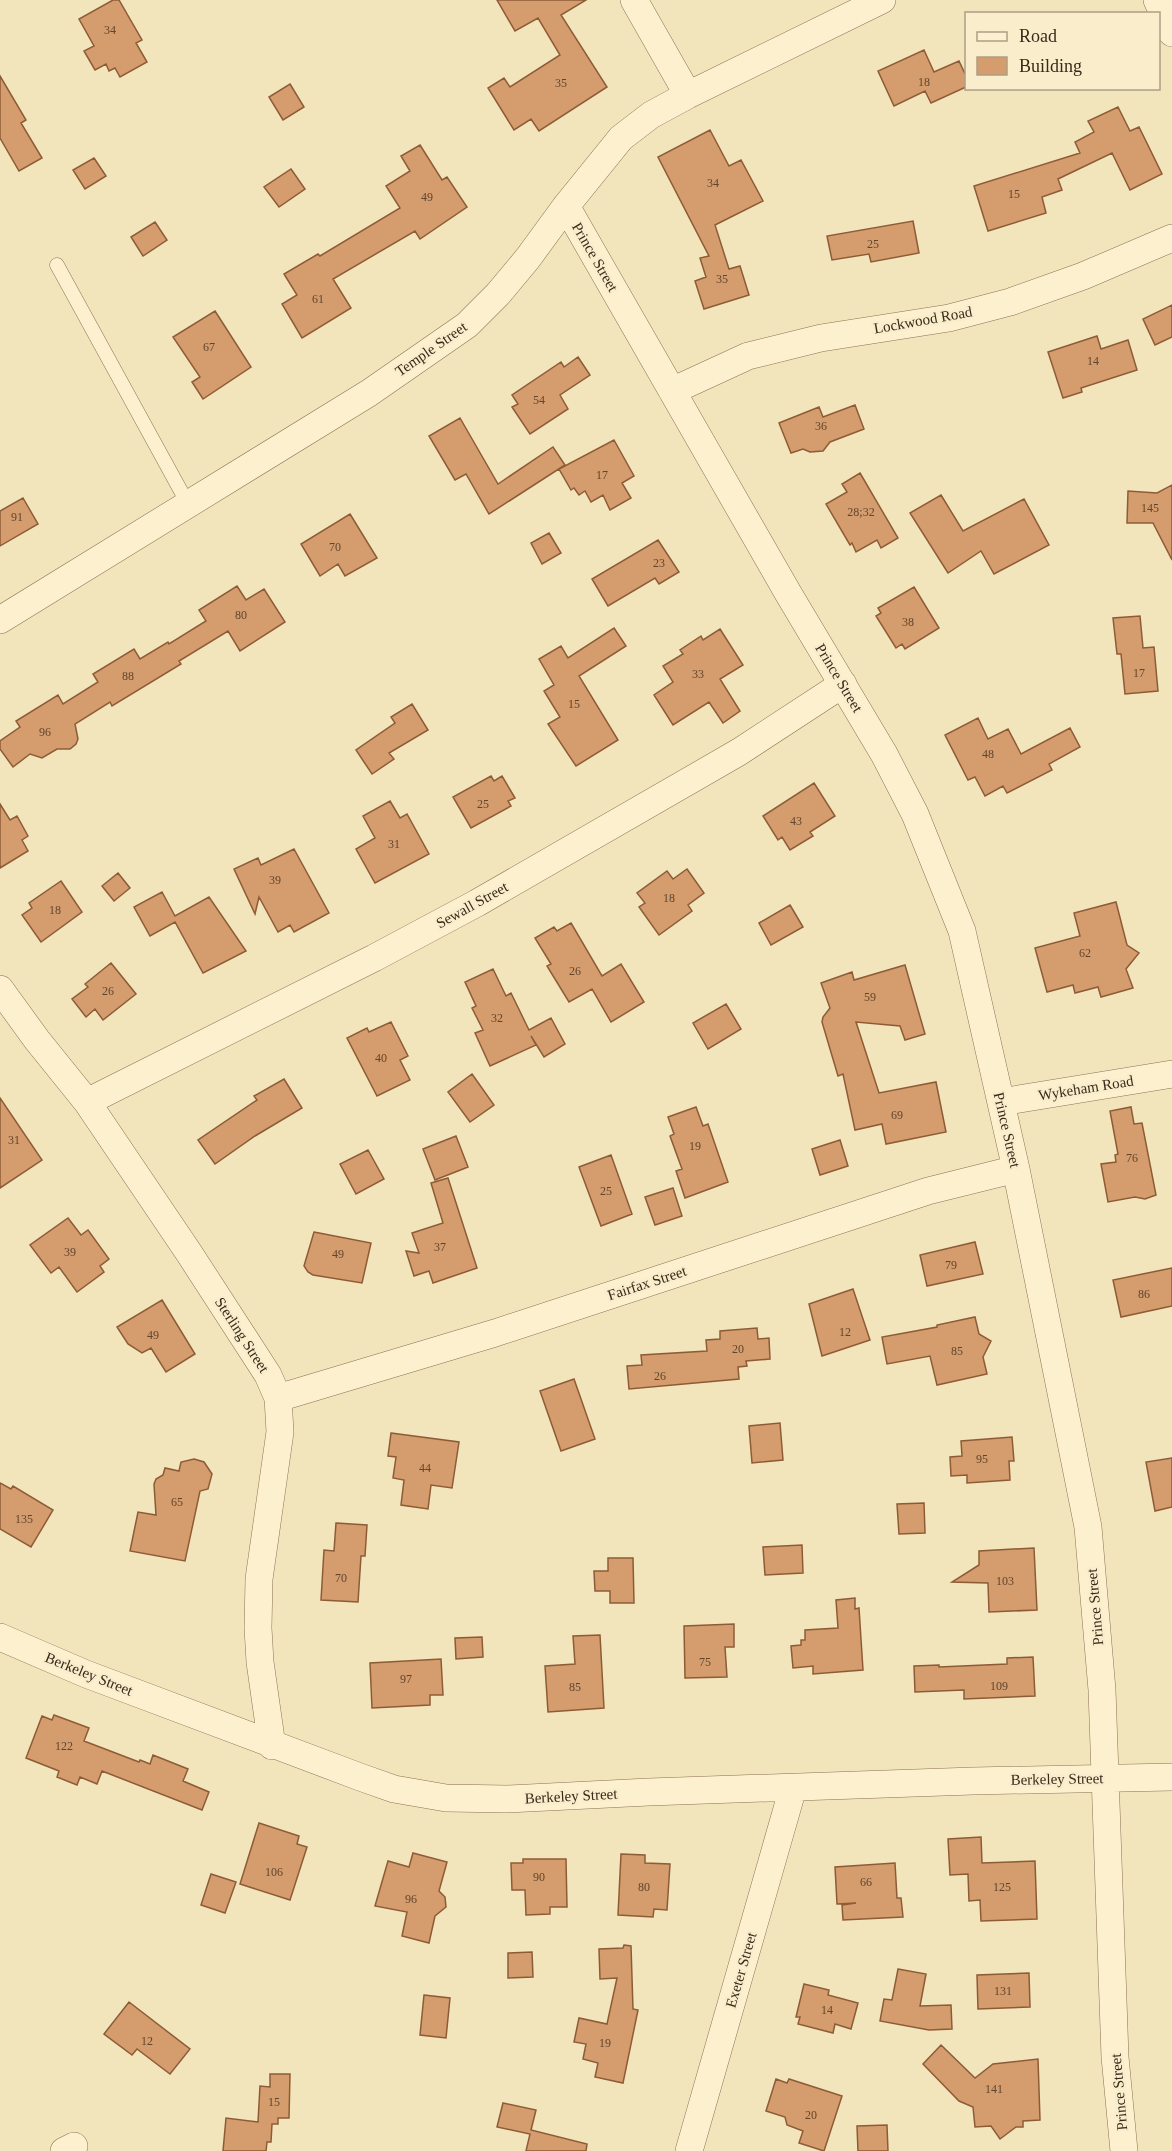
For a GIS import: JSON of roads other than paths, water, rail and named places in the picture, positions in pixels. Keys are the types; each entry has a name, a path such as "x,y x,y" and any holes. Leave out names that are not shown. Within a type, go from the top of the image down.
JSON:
{"street":[{"path":"634,0 688,95"},
{"name":"Temple Street","path":"0,620 369,393 467,325 498,294 621,138 651,115 882,0"},
{"path":"1157,0 1172,33"},
{"name":"Prince Street","path":"566,206 884,754 915,814 962,931 1016,1169 1088,1527 1102,1690 1115,2046 1124,2151"},
{"name":"Lockwood Road","path":"672,391 748,356 821,338 948,318 1010,302 1083,276 1172,238"},
{"name":"Sewall Street","path":"87,1102 374,958 477,903 739,752 843,684"},
{"name":"Sterling Street","path":"0,989 87,1102 268,1375 278,1398 280,1432 259,1579 258,1618 260,1662 272,1746"},
{"name":"Wykeham Road","path":"1000,1102 1172,1074"},
{"name":"Fairfax Street","path":"278,1398 495,1333 928,1191 1016,1169"},
{"name":"Berkeley Street","path":"0,1637 86,1674 272,1746 394,1789 446,1798 507,1799 974,1781 1172,1777"},
{"name":"Exeter Street","path":"689,2151 793,1788"}],"lane":[{"path":"57,265 188,504"}]}
